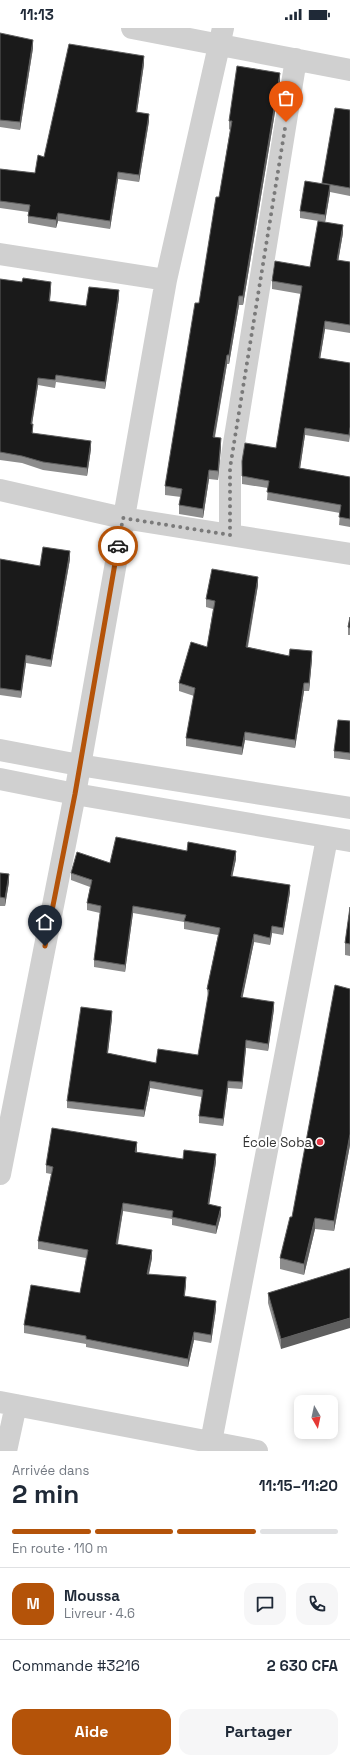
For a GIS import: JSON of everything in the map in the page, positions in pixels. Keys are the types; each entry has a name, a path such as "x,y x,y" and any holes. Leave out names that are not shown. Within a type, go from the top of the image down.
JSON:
{"street":[{"path":"132,28 222,36 296,59 350,70"},
{"path":"0,1174 75,794 166,280 222,36"},
{"path":"230,535 230,468 296,59"},
{"path":"0,254 166,280"},
{"path":"0,490 123,518 350,554"},
{"path":"0,750 79,765 350,808"},
{"path":"0,779 75,794 350,841"},
{"path":"211,1442 327,838"},
{"path":"6,1451 8,1403 257,1451"}],"building":[{"path":"0,33 33,40 20,122 0,120"},
{"path":"69,44 144,56 136,112 149,114 139,175 118,172 110,221 58,213 56,220 28,216 30,205 0,201 0,169 35,173 38,155 44,157"},
{"path":"237,66 280,73 243,296 239,296 213,437 221,438 218,471 209,470 203,509 179,505 182,489 165,486 195,303 199,303 216,197 219,197 232,121 229,121"},
{"path":"335,108 350,110 350,188 322,183"},
{"path":"305,181 330,185 325,215 300,211"},
{"path":"318,221 343,225 337,260 350,262 350,325 325,321 319,358 350,363 350,427 349,435 305,428 299,468 350,477 350,519 339,517 341,505 267,492 269,481 242,476 242,461 245,443 276,448 302,286 272,281 275,261 310,267"},
{"path":"23,278 51,282 49,301 86,306 89,287 119,290 105,382 56,375 55,380 38,378 31,424 33,424 32,433 91,441 87,468 43,462 0,452 0,279 22,282"},
{"path":"43,547 70,551 51,660 26,655 21,691 0,688 0,559 40,566"},
{"path":"212,569 258,577 246,647 289,656 290,649 312,651 309,683 304,683 295,740 245,732 242,747 186,738 195,688 179,683 191,642 207,647 215,601 206,599"},
{"path":"350,617 350,628 348,627"},
{"path":"338,720 350,721 350,753 334,751"},
{"path":"116,837 187,851 188,842 236,851 231,876 290,885 283,928 272,926 270,938 254,934 241,997 274,1002 268,1044 246,1040 242,1082 228,1081 223,1119 199,1116 203,1090 150,1081 144,1110 67,1101 81,1007 112,1011 107,1053 156,1063 158,1049 198,1055 209,990 207,989 220,928 184,921 186,915 133,906 125,965 94,960 101,906 87,903 92,880 71,873 77,852 110,863"},
{"path":"0,873 9,874 5,898 0,897"},
{"path":"350,907 350,944 345,943"},
{"path":"335,985 350,989 350,1134 334,1221 315,1218 304,1264 280,1258 290,1217 292,1217"},
{"path":"52,1128 137,1142 135,1152 183,1159 184,1150 216,1154 208,1204 221,1207 216,1226 172,1217 173,1211 123,1203 116,1244 152,1250 147,1274 186,1277 184,1296 216,1301 211,1335 194,1332 188,1359 86,1339 86,1336 24,1325 31,1285 80,1293 88,1250 38,1241 53,1167 46,1165"},
{"path":"350,1268 350,1318 281,1339 268,1293"}],"way so far":[{"path":"118,546 123,518 230,535 230,468 286,122"}],"place":[{"name":"École Soba","path":"320,1142"}],"route":[{"path":"45,946 75,794 118,546"}]}
